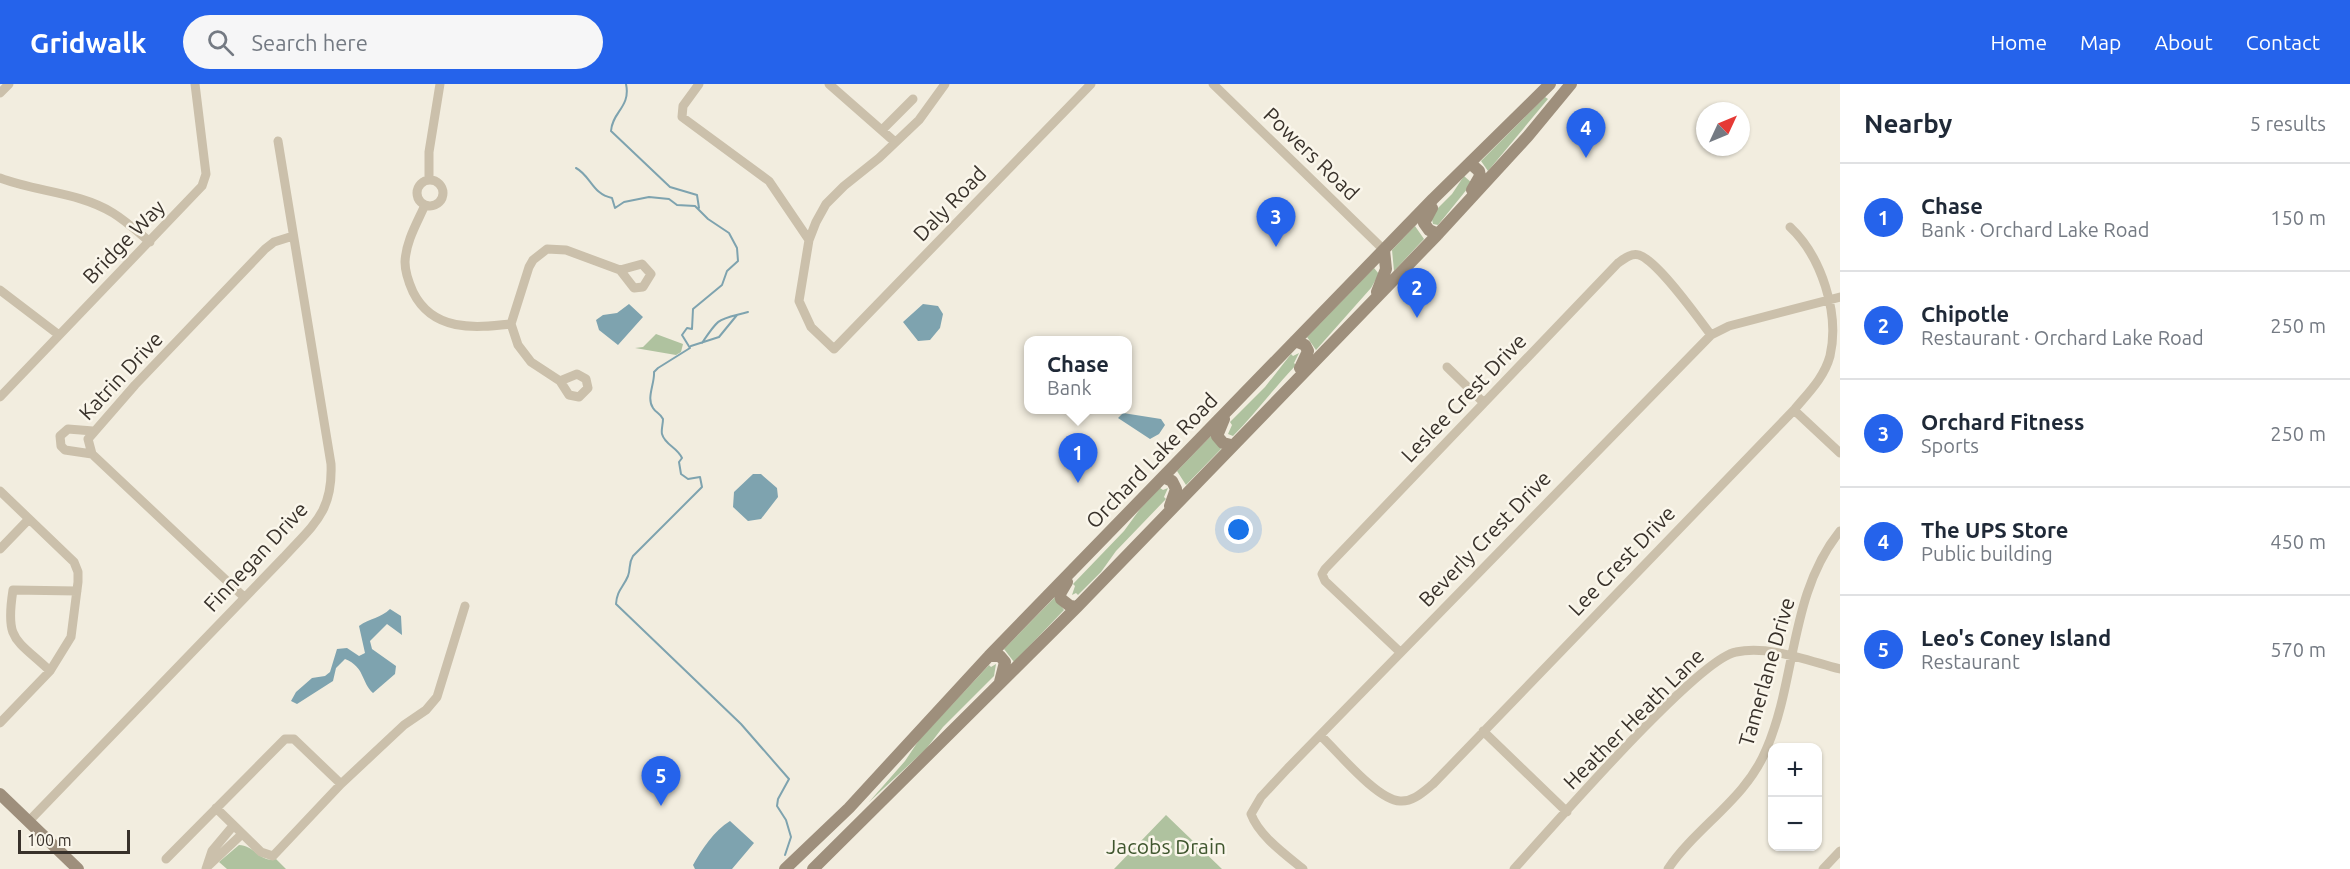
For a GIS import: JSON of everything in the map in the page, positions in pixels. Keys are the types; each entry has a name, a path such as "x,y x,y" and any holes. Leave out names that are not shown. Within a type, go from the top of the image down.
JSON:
{"main road":[{"name":"Orchard Lake Road","path":"785,869 849,808 989,656 1295,341 1551,84"},
{"path":"1546,115 1559,91 1551,84"},
{"path":"813,869 1077,607 1290,384 1438,234 1546,115 1571,84"},
{"path":"1465,204 1480,176 1479,171 1470,164"},
{"path":"1438,234 1425,227 1424,218 1456,177"},
{"path":"1374,298 1386,269 1384,250"},
{"path":"1290,384 1308,351 1305,345 1295,341"},
{"path":"1232,445 1223,443 1217,436 1233,405"},
{"path":"1163,477 1172,481 1176,489 1167,512"},
{"path":"1077,607 1065,603 1060,594 1081,561"},
{"path":"989,656 1000,657 1005,662 998,686"},
{"path":"866,816 862,811 863,804 883,770"},
{"path":"0,794 78,869"}],"street":[{"path":"0,93 9,84"},
{"name":"Bridge Way","path":"0,397 187,203 204,180 206,174 195,84"},
{"path":"429,179 429,152 440,84"},
{"path":"699,84 683,106 682,117 769,181 809,240"},
{"path":"829,84 895,142"},
{"path":"809,240 826,204 919,120 945,84"},
{"name":"Daly Road","path":"809,240 799,301 811,327 834,349 1091,84"},
{"name":"Powers Road","path":"1213,84 1384,250"},
{"path":"882,130 913,99"},
{"name":"Finnegan Drive","path":"29,821 312,526 329,499 331,464 278,141"},
{"path":"0,178 22,187 93,204 112,212 150,242"},
{"path":"429,179 441,185 443,197 434,206 424,205 418,199 417,190 421,183 429,179"},
{"path":"424,205 411,237 405,263 409,283 417,300 434,317 462,327 511,324"},
{"name":"Lee Crest Drive","path":"1321,736 1389,798 1401,801 1416,798 1433,784 1794,410 1820,380 1830,355 1833,330 1829,301 1818,266 1808,248 1790,227"},
{"name":"Katrin Drive","path":"244,597 92,454 88,439 265,249 274,242 293,236"},
{"path":"560,381 523,352 511,324 529,267 533,260 547,249 566,250 620,270"},
{"name":"Leslee Crest Drive","path":"1400,652 1331,587 1322,574 1483,402 1628,256 1637,254 1647,260 1689,304 1711,335"},
{"path":"0,290 59,335"},
{"name":"Beverly Crest Drive","path":"1303,869 1254,822 1251,814 1261,797 1711,335 1729,326 1840,297"},
{"path":"1447,367 1483,402"},
{"path":"1794,410 1840,453"},
{"path":"92,454 65,450 59,441 60,436 68,429 93,431"},
{"path":"0,491 74,562 78,572 71,637 50,671 0,723"},
{"path":"0,549 29,519"},
{"name":"Tamerlane Drive","path":"1668,869 1744,786 1758,766 1776,721 1811,581 1840,531"},
{"path":"50,671 12,635 4,619 13,590 77,591"},
{"path":"216,808 261,852 273,856 341,784 437,697 465,606"},
{"name":"Heather Heath Lane","path":"1514,869 1709,666 1735,652 1751,651 1791,657 1840,669"},
{"path":"1483,731 1567,812"},
{"path":"166,859 285,739 294,739 341,784"},
{"path":"205,869 212,851 233,826"},
{"path":"205,869 242,834"},
{"path":"1823,869 1840,851"}],"green space":[{"path":"1545,97 1548,99 1488,171 1481,161"},
{"path":"1464,176 1472,183 1438,225 1433,224 1431,215 1452,194"},
{"path":"1415,226 1424,239 1394,271 1392,250"},
{"path":"1374,268 1379,274 1371,288 1316,350 1307,337"},
{"path":"656,334 683,344 681,352 676,355 635,348 643,347"},
{"path":"1299,353 1294,363 1296,365 1249,419 1233,436 1228,434 1232,425 1230,422 1265,387 1291,354 1293,356"},
{"path":"1211,436 1221,449 1186,485 1177,471"},
{"path":"1160,488 1163,490 1168,488 1164,497 1166,499 1116,551 1101,572 1078,595 1076,593 1072,595 1075,586 1073,584 1124,531 1140,509"},
{"path":"1055,597 1064,610 1014,662 1004,649"},
{"path":"996,664 994,676 943,727 926,749 869,802 905,761 919,740 989,665 991,667"},
{"name":"Jacobs Drain","path":"1166,815 1222,869 1114,869"},
{"path":"239,845 270,860 276,859 286,869 227,869 219,862"}],"water":[{"path":"629,304 643,317 618,345 599,330 596,320 603,315 617,313"},
{"path":"923,304 938,306 943,314 940,328 930,340 918,341 903,322"},
{"path":"1122,414 1129,414 1161,419 1165,425 1159,434 1150,439 1118,418"},
{"path":"753,474 761,474 777,488 778,497 761,519 748,521 733,507 734,492"},
{"path":"390,609 401,616 402,635 387,624 370,641 372,649 396,666 395,674 373,693 356,666 345,659 336,668 333,681 297,704 291,701 296,692 312,678 325,676 330,672 337,649 347,648 359,656 365,653 359,626"},
{"path":"730,821 754,843 732,869 695,869 693,865 704,847"}],"waterway":[{"path":"626,84 626,98 614,119 611,131 670,187 697,195 699,208"},
{"path":"576,168 600,193 612,198 615,208 624,202 649,197 669,199 677,205 695,206 708,219 729,233 737,248 738,261 727,271 722,285 693,309 692,329 687,328 682,335 690,348 654,372 650,400 653,408 663,419 664,438 682,458 679,462 681,474 688,479 700,477 702,487 633,556 628,576 619,592 616,604 741,724 789,779 778,799 777,806 786,820 791,837 785,855"},
{"path":"702,343 720,320 748,312"},
{"path":"691,346 719,337 737,315"}],"place":[{"name":"The UPS Store","path":"1586,158"},
{"name":"Orchard Fitness","path":"1276,247"},
{"name":"Chipotle","path":"1417,318"},
{"name":"Chase","path":"1078,483"},
{"name":"Leo's Coney Island","path":"661,806"}]}
